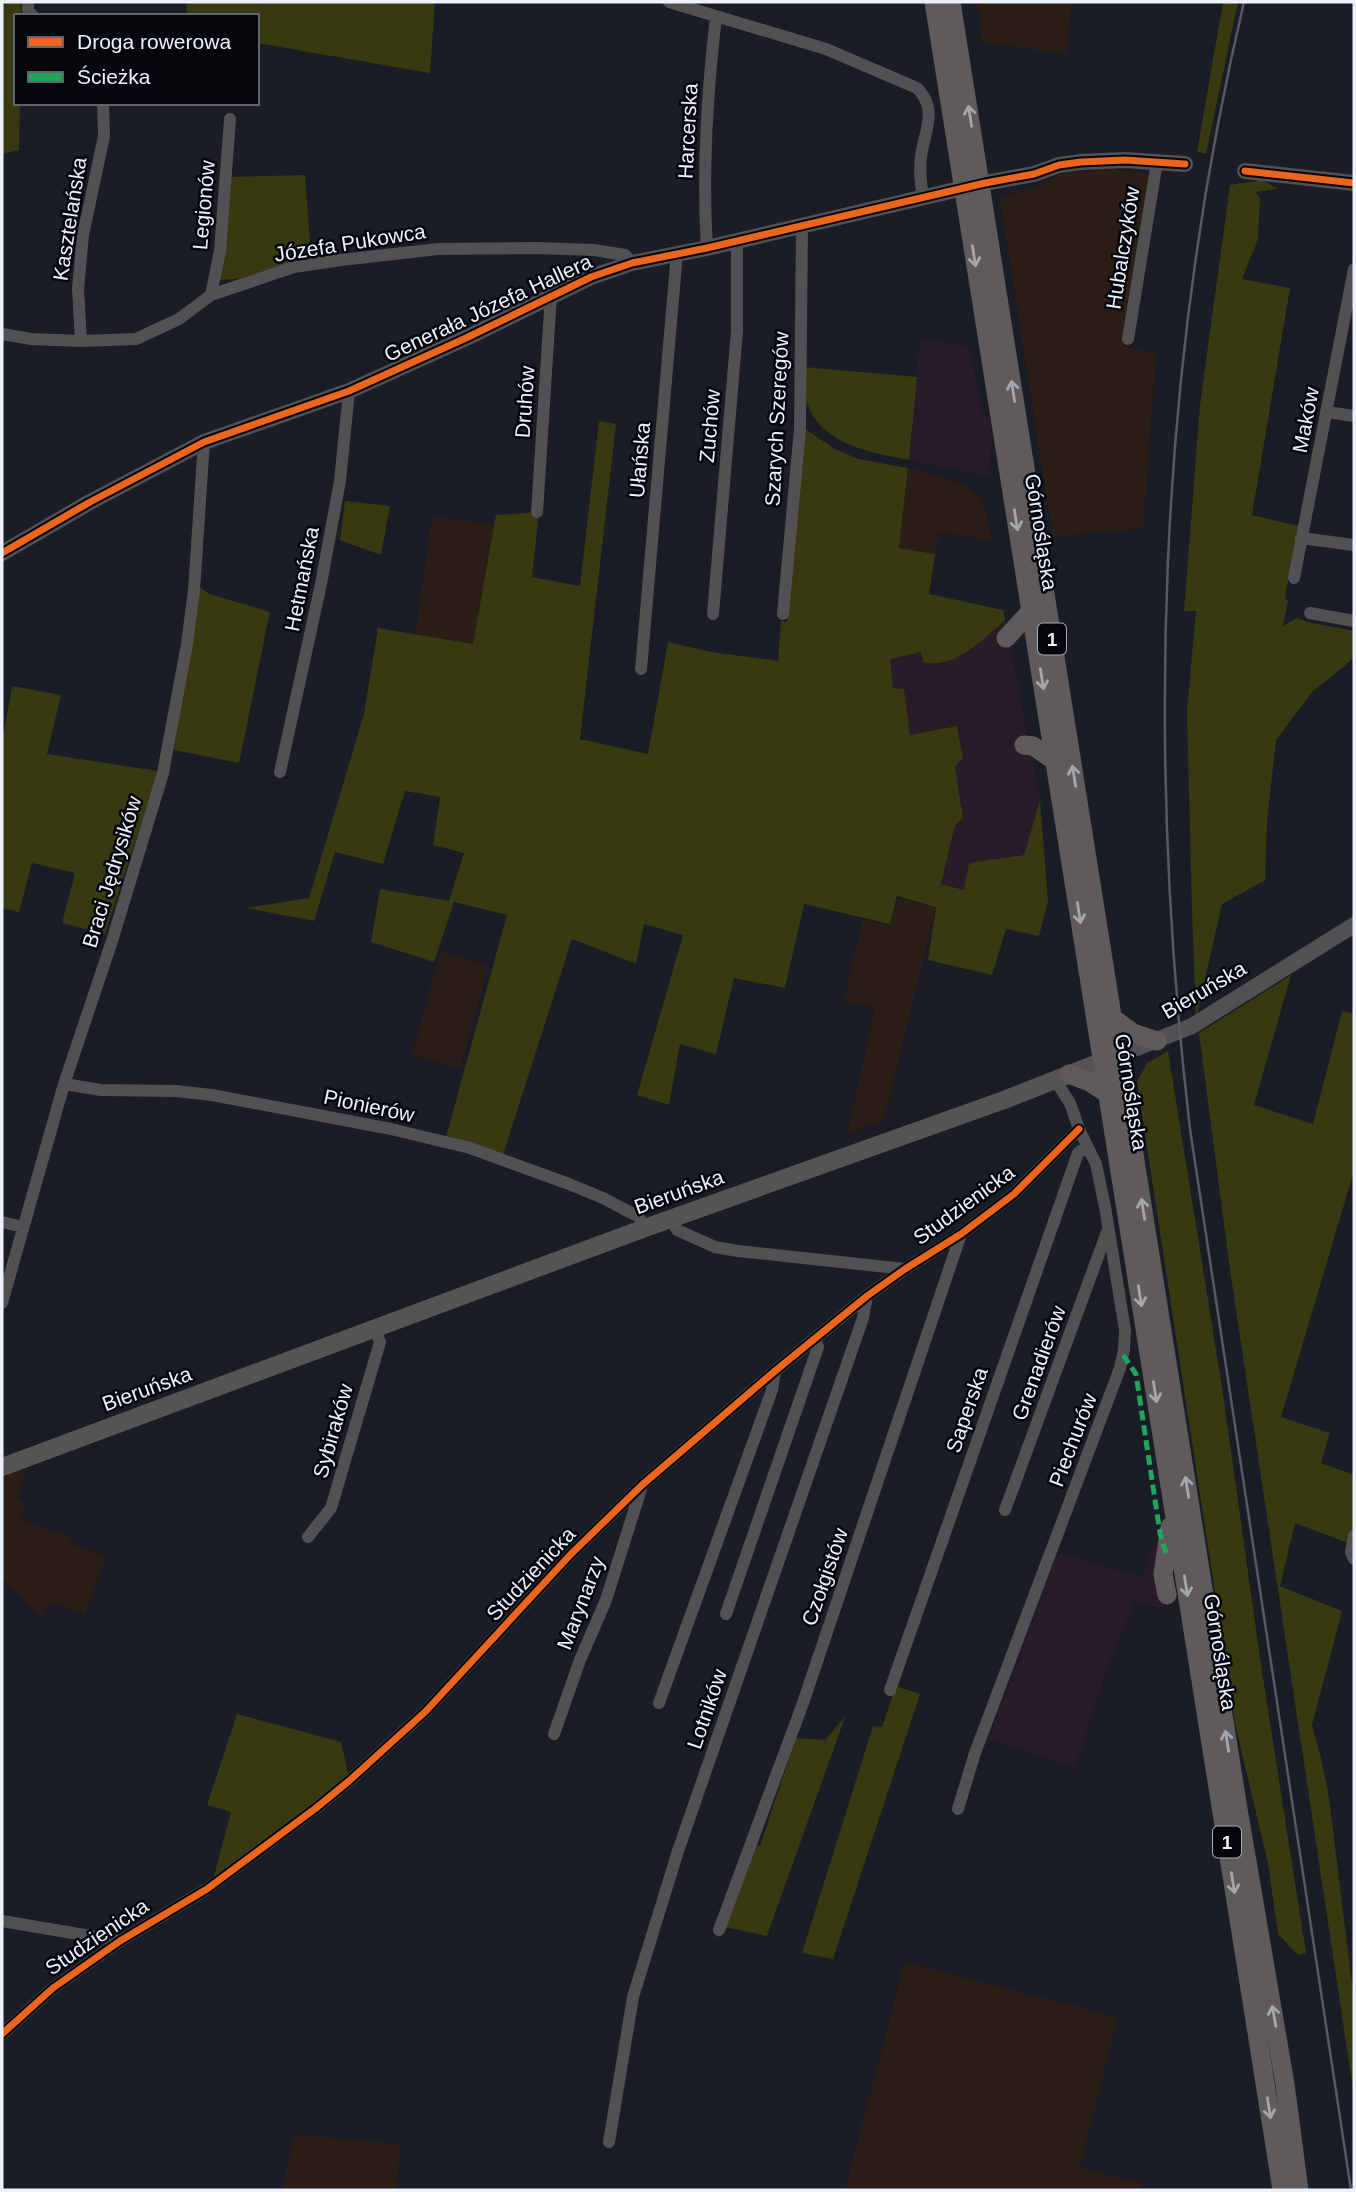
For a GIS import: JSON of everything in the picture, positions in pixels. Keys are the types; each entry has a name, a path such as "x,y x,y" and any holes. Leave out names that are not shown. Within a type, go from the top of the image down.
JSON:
{"main road":[{"name":"Górnośląska","path":"934,2 972,186 1114,1019 1108,1094 1282,2190"},
{"name":"Górnośląska","path":"951,2 972,186 1031,611 1055,761 1111,1058 1285,2084 1299,2190"},
{"path":"1006,638 1031,611"},
{"path":"1024,745 1033,746 1055,761"},
{"path":"1114,1019 1133,1033 1157,1041"},
{"name":"Bieruńska","path":"2,1467 1111,1058"},
{"path":"1062,1077 1090,1082 1108,1094"},
{"path":"1167,1595 1163,1574 1172,1494"},
{"path":"1285,2084 1310,2190"}],"street":[{"path":"669,2 826,49 917,88 928,99 930,111 921,158 923,197"},
{"name":"Harcerska","path":"706,248 704,187 707,95 716,17"},
{"name":"Kasztelańska","path":"81,341 78,289 83,235 104,136 103,105"},
{"name":"Legionów","path":"211,295 220,251 230,119"},
{"name":"Generała Józefa Hallera","path":"2,553 90,502 204,442 349,391 466,338 551,295 632,263 1082,162 1185,164"},
{"name":"Hubalczyków","path":"1128,340 1157,162"},
{"path":"1245,171 1354,183"},
{"name":"Szarych Szeregów","path":"783,614 800,429 802,225"},
{"name":"Zuchów","path":"713,614 737,331 737,241"},
{"name":"Józefa Pukowca","path":"2,334 31,339 81,341 136,339 179,319 211,295 294,267 438,249 594,250 625,255 632,263"},
{"name":"Ułańska","path":"641,669 677,253"},
{"name":"Maków","path":"1293,578 1354,269"},
{"name":"Druhów","path":"537,512 551,295"},
{"name":"Hetmańska","path":"280,772 321,584 340,481 349,391"},
{"path":"1327,412 1354,416"},
{"name":"Braci Jędrysików","path":"2,1303 64,1084 112,941 163,773 187,644 194,590 204,442"},
{"path":"1301,538 1354,545"},
{"path":"1310,613 1354,621"},
{"name":"Bieruńska","path":"1111,1058 1180,1032 1354,925"},
{"name":"Piechurów","path":"958,1809 975,1752 1121,1368 1124,1350 1125,1331 1096,1164 1079,1129 1062,1077"},
{"name":"Pionierów","path":"64,1084 102,1090 176,1091 212,1095 420,1136 480,1152 571,1185 639,1217 645,1228"},
{"name":"Studzienicka","path":"2,2034 54,1988 120,1941 207,1889 316,1808 426,1711 571,1554 642,1485 867,1296 961,1234 1014,1194 1079,1129"},
{"name":"Saperska","path":"890,1690 1078,1153 1087,1146"},
{"path":"671,1219 677,1230 715,1247 905,1269"},
{"path":"2,1222 23,1227"},
{"name":"Grenadierów","path":"1005,1510 1109,1228"},
{"name":"Czołgistów","path":"719,1930 803,1703 961,1234"},
{"name":"Lotników","path":"609,2141 633,1997 678,1851 863,1318 867,1296"},
{"name":"Sybiraków","path":"309,1537 331,1508 380,1342 375,1330"},
{"path":"726,1614 818,1347 815,1338"},
{"path":"659,1703 772,1390 775,1371"},
{"name":"Marynarzy","path":"554,1734 580,1660 606,1600 642,1485"},
{"path":"1354,1536 1351,1552 1354,1559"},
{"path":"2,1921 120,1941"}],"shaded area":[{"path":"977,2 1072,2 1066,54 983,42"},
{"path":"1114,169 1158,176 1129,349 1156,352 1143,528 1053,537 1000,199 1033,189 1063,173"},
{"path":"920,340 969,346 982,411 990,420 992,442 988,476 909,460"},
{"path":"908,468 944,477 968,487 979,496 992,540 939,532 935,554 899,548"},
{"path":"432,517 495,524 473,644 415,635"},
{"path":"1005,620 1040,800 1024,855 969,863 964,890 941,884 955,824 963,817 955,767 957,726 910,735 904,689 893,689 890,659 921,652 970,650"},
{"path":"898,898 936,908 884,1120 847,1134 875,1008 844,1000 863,919 890,927"},
{"path":"441,950 489,966 460,1068 412,1055"},
{"path":"28,1463 17,1500 26,1504 21,1520 72,1538 70,1543 106,1556 85,1615 50,1602 43,1619 2,1577 2,1472"},
{"path":"1156,1537 1164,1609 1134,1601 1105,1675 1075,1768 989,1739 1058,1553 1142,1577"},
{"path":"905,1962 1118,2017 1080,2168 1140,2182 1138,2190 845,2190"},
{"path":"293,2134 402,2144 395,2190 283,2190"}],"green space":[{"path":"2,2 21,2 21,14 14,14 14,105 20,105 19,150 2,154"},
{"path":"187,2 435,2 430,73 259,43 259,14 186,14"},
{"path":"1223,2 1238,2 1206,154 1197,152"},
{"path":"305,175 311,256 239,279 219,280 230,177"},
{"path":"1262,180 1278,189 1255,192 1260,198 1258,239 1242,279 1290,288 1252,515 1298,526 1285,598 1288,601 1283,626 1297,618 1354,631 1354,658 1312,692 1276,740 1267,821 1265,880 1222,904 1196,1019 1187,710 1196,611 1184,611 1200,405 1230,185"},
{"path":"804,367 917,377 909,460 850,445 825,429 815,419 808,405"},
{"path":"599,421 616,424 580,739 648,754 668,642 711,652 778,661 781,621 787,622 805,429 835,449 858,459 908,468 899,548 935,554 929,594 1003,610 1005,620 978,644 957,657 935,663 923,662 921,652 890,659 893,688 904,689 910,735 957,726 963,758 955,767 963,818 955,825 941,884 964,890 969,863 1024,855 1040,800 1048,901 1039,936 1006,929 992,975 928,960 936,907 897,896 890,924 804,904 785,988 734,978 716,1054 680,1044 669,1105 637,1095 683,935 644,924 636,964 572,939 503,1155 446,1137 507,915 454,902 434,962 371,942 380,889 449,901 464,853 433,845 440,797 405,791 383,864 335,852 314,921 246,908 309,898 364,714 378,628 473,644 496,515 539,512 532,577 580,586"},
{"path":"345,501 390,506 381,555 340,540"},
{"path":"198,586 209,594 270,612 239,763 174,750"},
{"path":"12,686 61,695 47,754 158,771 105,934 62,923 75,873 32,863 19,912 2,908 2,732"},
{"path":"1291,975 1254,1105 1313,1124 1342,1011 1354,1014 1354,1171 1281,1417 1330,1433 1321,1463 1354,1475 1354,1525 1348,1543 1295,1523 1280,1586 1342,1611 1312,1725 1329,1798 1354,2000 1354,2096 1230,1270 1199,1033"},
{"path":"1168,1051 1222,1387 1261,1665 1306,1953 1298,1955 1278,1934 1268,1864 1235,1723 1137,1082 1147,1063"},
{"path":"896,1686 920,1694 833,1959 802,1953 873,1726 882,1727"},
{"path":"237,1714 341,1742 349,1777 213,1880 231,1812 207,1805"},
{"path":"845,1717 767,1936 724,1927 716,1941 750,1844 760,1846 796,1738 825,1740"}],"railway":[{"path":"1244,2 1215,141 1193,281 1177,421 1168,563 1165,705 1168,846 1176,988 1190,1129 1351,2190"}],"marked path":[{"path":"1123,1355 1136,1374 1160,1533 1166,1553"}],"cycle path":[{"path":"2,553 90,502 204,442 349,391 591,277 632,263 1034,174 1059,165 1125,160 1185,164"},
{"path":"1245,171 1354,183"},
{"path":"2,2034 53,1988 120,1941 207,1889 349,1781 426,1711 571,1554 642,1485 867,1296 961,1234 1014,1194 1079,1129"}]}
